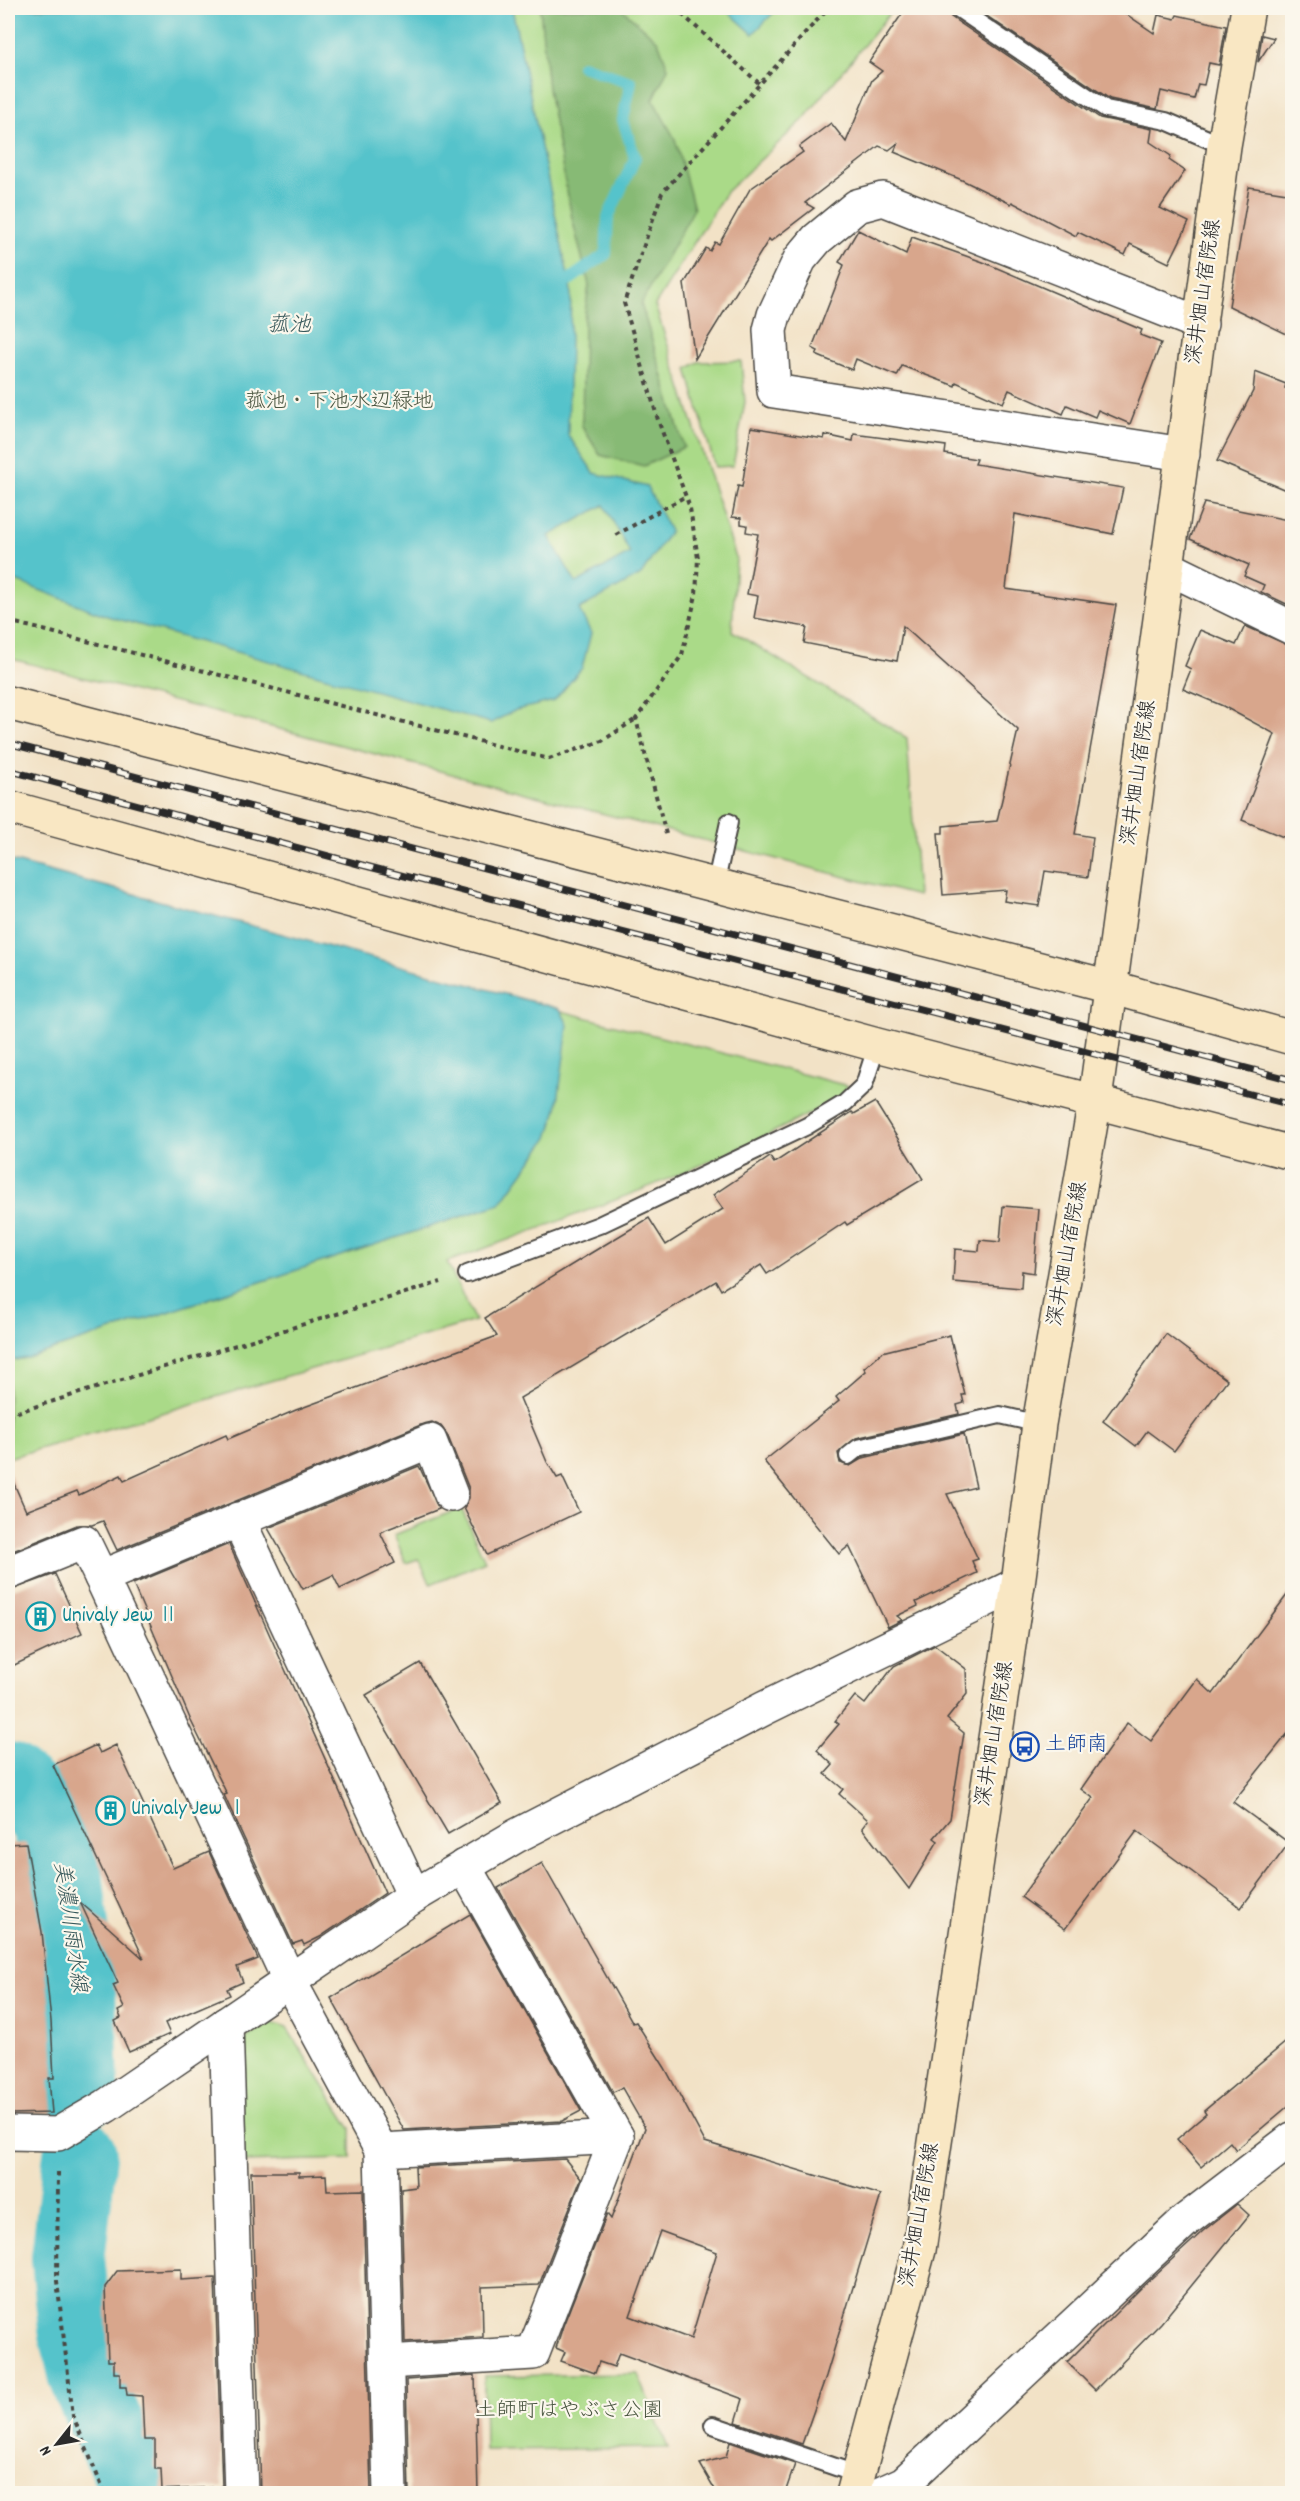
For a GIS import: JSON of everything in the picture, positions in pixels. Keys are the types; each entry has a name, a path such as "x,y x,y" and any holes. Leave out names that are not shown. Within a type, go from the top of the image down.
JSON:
{"street":[{"name":"深井畑山宿院線","path":"864,2487 919,2250 1018,1584 1039,1424 1095,1100 1224,146 1248,8"},
{"path":"1183,454 774,391 770,330 774,315 800,259 808,248 857,206 883,199 1201,324"},
{"path":"1167,567 1293,628"},
{"path":"8,703 1110,987 1293,1038"},
{"path":"8,807 877,1045 1293,1153"},
{"path":"101,1577 430,1441 452,1495"},
{"path":"238,1519 414,1896"},
{"path":"8,1573 84,1542 290,1982 381,2150 390,2493"},
{"path":"8,2133 58,2134 106,2106 414,1896 516,1836 755,1714 1018,1584"},
{"path":"464,1866 617,2137"},
{"path":"226,2024 241,2493"},
{"path":"381,2150 617,2137"},
{"path":"387,2362 533,2353 617,2137"},
{"path":"864,2487 904,2483 1186,2220 1293,2139"}],"lane":[{"path":"957,8 1106,109 1166,121 1224,146"},
{"path":"715,886 729,822"},
{"path":"467,1274 599,1225 807,1126 845,1103 864,1085 877,1045"},
{"path":"848,1456 858,1448 1000,1415 1039,1424"},
{"path":"712,2425 864,2487"}],"path":[{"path":"675,8 761,85"},
{"path":"8,621 549,759 602,741 636,719 682,655 696,595 698,558 686,496 658,420 624,303 662,193 828,8"},
{"path":"616,535 686,496"},
{"path":"636,719 667,830 664,843"},
{"path":"8,1415 44,1406 467,1274"},
{"path":"58,2134 57,2281 72,2405 74,2416 105,2493"}],"green space":[{"name":"菰池","path":"8,8 894,8 803,120 726,192 655,305 736,558 732,631 907,738 918,896 8,658"},
{"path":"540,8 621,8 658,41 668,68 653,100 675,139 694,209 641,304 684,447 644,466 600,455 582,426 584,320 589,285 572,218 548,89"},
{"path":"741,361 745,402 733,466 715,467 687,369 698,362"},
{"path":"8,866 848,1086 840,1097 697,1167 598,1207 447,1262 475,1321 8,1458"},
{"path":"461,1508 485,1561 431,1584 418,1559 406,1563 394,1535"},
{"path":"270,2022 287,2028 351,2129 351,2159 241,2162 238,2043"},
{"name":"土師町はやぶさ公園","path":"638,2374 668,2448 485,2450 484,2376"}],"water":[{"name":"菰池","path":"8,8 512,8 571,290 568,435 594,473 647,487 670,531 641,575 579,609 591,633 582,668 554,701 516,710 491,723 107,616 8,578","holes":["604,505 630,553 576,583 549,536"]},
{"path":"724,8 778,8 753,34"},
{"path":"8,860 560,1009 568,1025 557,1109 548,1138 500,1204 27,1358 8,1361"}],"building":[{"path":"906,8 947,8 951,17 1100,118 1152,129 1150,142 1171,156 1169,160 1185,171 1160,208 1189,222 1169,263 1130,244 1125,255 1078,232 1076,236 1012,202 1011,204 962,180 894,152 898,143 889,150 879,146 805,203 814,208 771,241 769,239 695,359 684,284 706,248 710,251 715,242 719,244 750,189 803,152 799,147 831,123 846,142 872,80 882,71 869,62"},
{"path":"975,8 1117,8 1154,33 1158,15 1175,19 1177,15 1226,26 1219,65 1209,63 1204,85 1198,84 1194,99 1161,91 1157,109 1110,99"},
{"path":"1262,35 1274,38 1258,62"},
{"path":"1249,187 1293,194 1293,337 1229,306"},
{"path":"858,230 906,254 912,237 983,262 1142,330 1140,335 1161,343 1130,424 1098,410 1095,417 1067,405 1063,414 1009,390 1003,403 956,382 955,386 902,366 897,376 856,359 852,370 816,355 818,351 812,348 844,265 839,262"},
{"path":"1255,372 1286,384 1285,388 1293,389 1293,493 1217,461 1253,391"},
{"path":"751,427 824,439 825,435 853,441 854,434 946,446 945,454 977,459 975,464 1123,488 1113,534 1015,514 1006,589 1116,605 1075,834 1093,837 1088,877 1045,871 1039,906 1004,901 1006,890 943,895 938,833 943,833 943,826 997,821 1018,730 903,626 897,661 804,643 807,627 754,618 758,596 747,594 758,534 746,532 747,525 741,524 741,518 732,517 738,486 742,487"},
{"path":"1204,503 1293,521 1293,607 1261,592 1264,585 1244,576 1249,565 1190,539"},
{"path":"1245,626 1293,647 1293,841 1242,820 1275,734 1223,706 1183,689 1191,669 1185,666 1200,630 1236,645"},
{"path":"875,1102 923,1179 847,1225 845,1222 767,1274 761,1265 721,1290 716,1281 520,1398 547,1462 557,1478 562,1476 579,1512 487,1555 464,1508 469,1498 469,1489 447,1434 441,1426 432,1422 117,1550 103,1521 92,1525 77,1525 8,1553 8,1470 26,1511 77,1491 79,1495 121,1475 124,1481 226,1435 228,1439 296,1410 497,1336 485,1318 649,1218 666,1245 723,1209 713,1195 770,1157 774,1163 852,1112 854,1114"},
{"path":"1003,1206 1039,1209 1034,1273 1022,1271 1021,1288 953,1282 955,1249 979,1251 980,1240 1000,1242"},
{"path":"1166,1334 1227,1380 1174,1451 1147,1431 1136,1446 1103,1421"},
{"path":"950,1335 965,1395 962,1395 964,1403 957,1405 959,1414 856,1438 838,1453 840,1463 850,1466 863,1458 964,1434 976,1487 947,1494 978,1559 972,1561 977,1573 916,1602 918,1606 897,1616 902,1620 888,1627 849,1546 839,1554 764,1461 839,1401 836,1397 866,1371 864,1368 882,1352"},
{"path":"419,1466 439,1509 380,1532 395,1563 340,1589 333,1575 303,1589 268,1528"},
{"path":"229,1544 385,1893 320,1937 304,1945 302,1941 293,1944 224,1795 227,1794 191,1721 133,1584"},
{"name":"Univaly Jew Ⅱ","path":"55,1574 82,1633 8,1668 8,1591"},
{"path":"1293,1587 1293,1727 1233,1802 1289,1843 1241,1908 1137,1831 1065,1929 1021,1897 1093,1798 1081,1789 1127,1723 1151,1741 1197,1679 1213,1694"},
{"path":"935,1645 966,1669 967,1694 947,1719 964,1733 950,1819 934,1838 938,1841 909,1889 862,1828 868,1820 839,1794 843,1789 825,1774 833,1765 817,1750 839,1724 835,1721 855,1696 865,1704 894,1666"},
{"path":"420,1663 502,1803 448,1834 366,1695"},
{"path":"96,1745 100,1753 116,1745 173,1868 209,1852 258,1959 237,1967 243,1982 227,1989 230,1995 165,2023 170,2034 129,2052 115,2021 121,2018 118,2011 124,2008 113,1985 118,1983 80,1902 144,1959 53,1765"},
{"path":"26,1843 42,1932 51,2021 54,2078 49,2078 52,2113 8,2114 8,1844"},
{"path":"542,1863 633,2023 636,2022 665,2068 705,2142 881,2195 826,2376 802,2444 736,2422 743,2399 619,2353 614,2367 599,2362 595,2373 561,2361 565,2352 556,2348 563,2326 607,2214 611,2219 645,2128 622,2088 613,2092 498,1888","holes":["660,2231 717,2252 691,2339 630,2316"]},
{"path":"470,1914 581,2111 562,2121 404,2130 331,1998"},
{"path":"1293,2036 1293,2102 1236,2150 1230,2142 1201,2167 1177,2139 1206,2114 1204,2111"},
{"path":"565,2159 581,2179 539,2285 482,2287 483,2337 405,2342 401,2189 416,2187 415,2167"},
{"path":"251,2172 299,2172 299,2176 326,2175 327,2191 363,2190 371,2493 261,2493"},
{"path":"1237,2204 1249,2215 1161,2323 1095,2390 1067,2362 1144,2285 1203,2231"},
{"path":"181,2269 181,2280 215,2278 222,2487 162,2490 161,2469 155,2469 155,2440 144,2440 142,2396 127,2395 126,2387 120,2387 120,2373 114,2373 114,2361 108,2361 105,2287 117,2271"},
{"path":"475,2375 478,2493 409,2493 406,2380"},
{"path":"730,2442 795,2464 785,2493 717,2493 700,2464 726,2457"}],"waterway":[{"path":"569,280 606,254 608,217 635,158 623,120 631,82 582,66"},
{"name":"美濃川雨水線","path":"8,1779 30,1798 45,1819 65,1865 79,1989 82,2093"},
{"name":"美濃川雨水線","path":"80,2155 68,2258 75,2328 85,2373 95,2400 141,2494"}],"railway":[{"path":"8,743 1292,1080"},
{"path":"8,770 362,865 1292,1105"}],"place":[{"name":"Univaly Jew Ⅱ","path":"41,1617"},
{"name":"土師南","path":"1024,1746"},
{"name":"Univaly Jew Ⅰ","path":"110,1810"}],"park label":[{"name":"菰池・下池水辺緑地","path":"339,403"}]}
